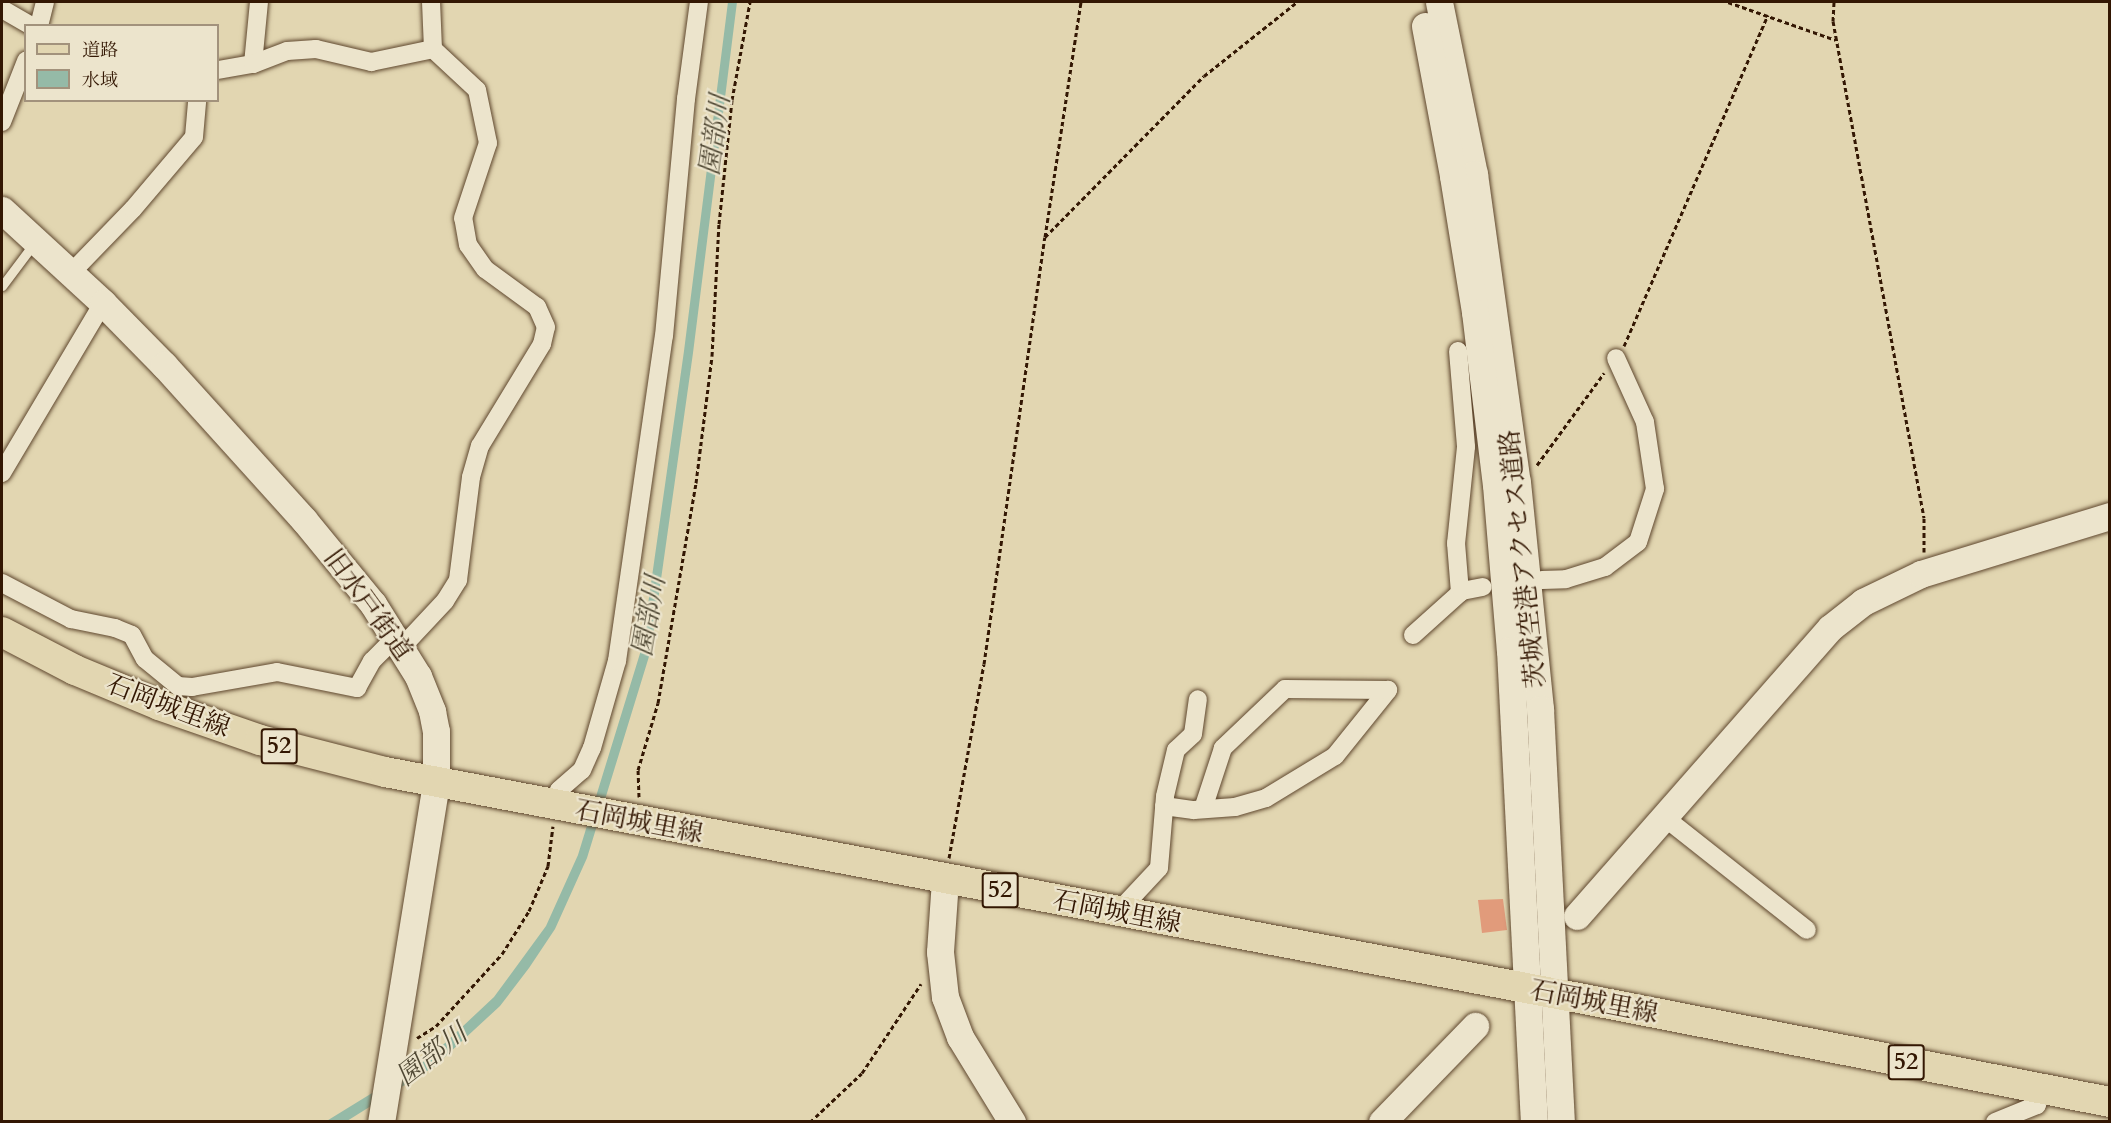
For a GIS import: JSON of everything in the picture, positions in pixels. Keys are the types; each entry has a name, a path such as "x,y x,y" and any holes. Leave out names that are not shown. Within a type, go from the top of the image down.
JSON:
{"main road":[{"name":"茨城空港アクセス道路","path":"1420,2 1453,176 1475,312 1496,485 1541,991 1561,1122"},
{"name":"茨城空港アクセス道路","path":"1439,2 1474,174 1516,482 1539,709 1541,991 1534,1122"},
{"name":"旧水戸街道","path":"2,210 103,303 164,365 304,520 373,604 399,642 418,676 432,711 438,745 436,783 381,1119"},
{"path":"1577,916 1830,628 1863,602 1921,574 2109,516"},
{"name":"石岡城里線","path":"2,632 105,684 201,720 322,758 564,808 635,813 945,880 1541,991 2109,1102"},
{"path":"945,880 940,933 941,975 945,997 960,1036 1012,1122"},
{"path":"1382,1122 1475,1026"}],"street":[{"path":"40,24 45,2"},
{"path":"253,64 259,2"},
{"path":"2,583 71,619 115,628 132,635 145,658 178,686 192,687 277,672 357,688 372,661 399,642 445,601 458,580 471,477 480,446 542,344 546,327 537,307 485,269 468,245 463,219 488,143 477,90 433,49 431,2"},
{"path":"564,808 559,790 582,770 592,748 617,661 664,336 686,99 699,2"},
{"path":"2,9 28,24"},
{"path":"219,70 253,64 287,51 316,49 371,62 433,49"},
{"path":"2,122 24,66"},
{"path":"71,273 133,209 194,137 197,102"},
{"path":"2,473 103,303"},
{"path":"1458,351 1466,447 1456,543 1460,593"},
{"path":"1542,580 1566,579 1605,567 1638,542 1655,489 1644,422 1616,358"},
{"path":"1413,635 1460,593 1483,587"},
{"path":"1164,806 1203,809 1235,807 1266,798 1335,756 1388,690 1285,688 1224,748 1203,809"},
{"path":"1119,912 1159,868 1164,806 1176,750 1193,734 1198,699"},
{"path":"1664,817 1807,930"},
{"path":"1995,1122 2037,1105 2040,1088"}],"lane":[{"path":"2,286 36,240"}],"path":[{"path":"635,813 638,770 658,702 696,483 712,356 719,224 732,100 750,2"},
{"path":"945,880 984,664 1081,2"},
{"path":"1045,237 1204,76 1297,2"},
{"path":"1728,2 1836,40"},
{"path":"1834,2 1833,21 1836,40 1924,518 1921,574"},
{"path":"1537,465 1628,340 1768,15"},
{"path":"390,1057 436,1026 502,954 529,911 548,866 564,808"},
{"path":"810,1122 862,1073 921,984 929,978 941,975"}],"water":[{"name":"園部川","path":"728,2 737,2 693,353 651,650 587,858 555,929 500,1006 435,1066 347,1121 325,1122 429,1058 494,997 546,926 578,855 642,647 684,351"}],"building":[{"path":"1503,899 1507,930 1482,933 1478,900"}]}
